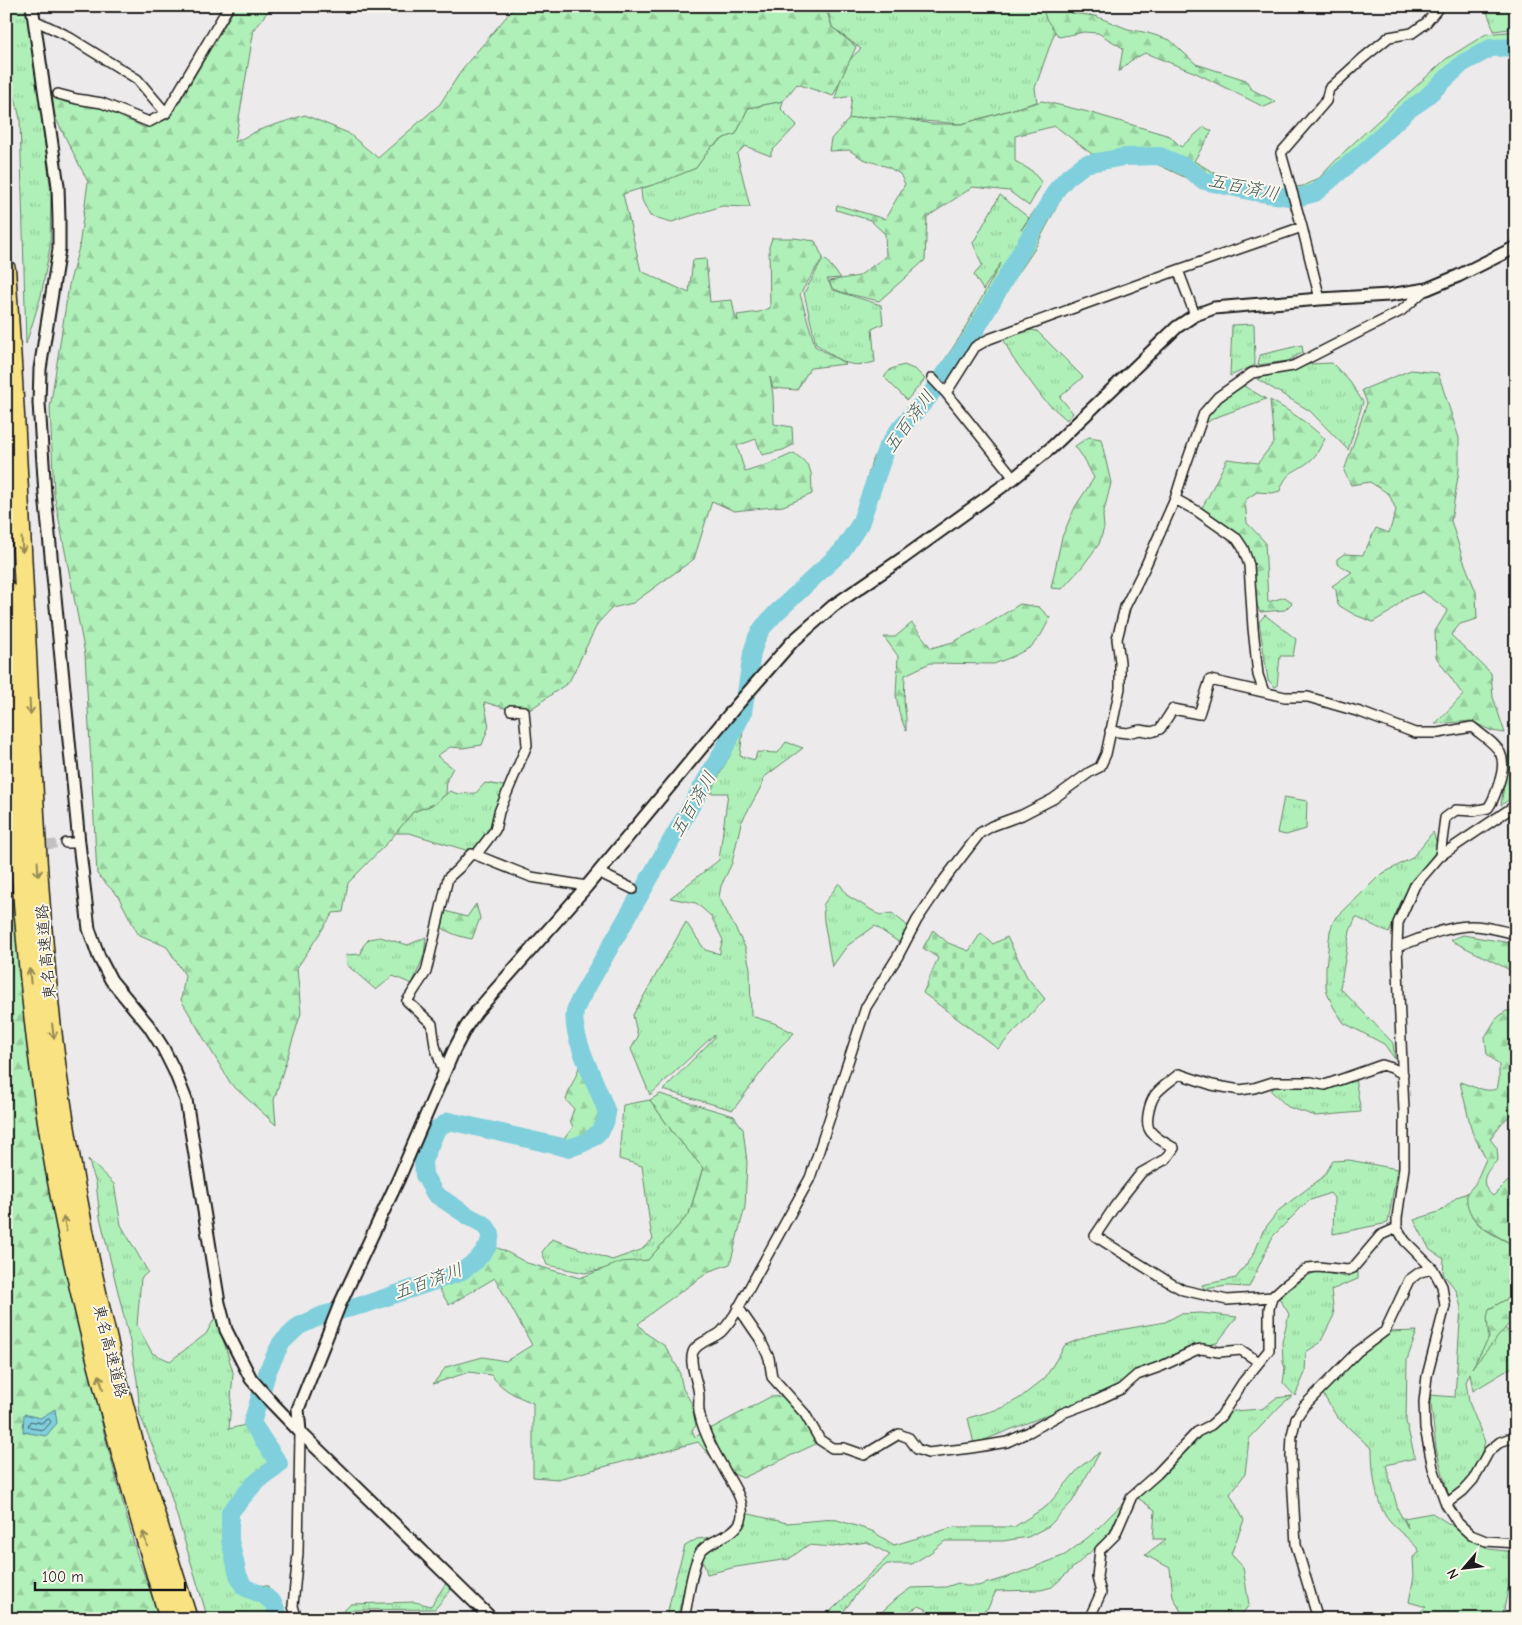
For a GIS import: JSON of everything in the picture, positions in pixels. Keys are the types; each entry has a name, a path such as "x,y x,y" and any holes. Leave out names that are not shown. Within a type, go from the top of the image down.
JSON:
{"highway":[{"name":"東名高速道路","path":"6,269 38,873 59,1079 87,1247 109,1346 133,1436 188,1619"},
{"name":"東名高速道路","path":"6,589 20,874 32,997 56,1178 72,1260 95,1359 117,1441 170,1619"}],"street":[{"path":"32,6 58,186 59,221 59,249 40,369 39,403 45,494 89,929 99,957 111,980 164,1048 186,1100 219,1303 226,1330 251,1379 272,1404 300,1432 492,1619"},
{"path":"58,94 77,100 102,104 149,122 166,114 229,6"},
{"path":"1320,299 1281,153 1326,101 1329,89 1389,37 1412,33 1426,23 1440,6"},
{"path":"34,20 64,34 136,79 166,114"},
{"path":"946,393 975,347 989,339 1302,227"},
{"path":"297,1619 293,1606 298,1554 300,1432 298,1409 340,1304 399,1178 454,1050 477,1011 587,886 792,642 833,606 1014,478 1051,448 1177,327 1194,315 1214,308 1389,295 1426,289 1458,276 1516,247"},
{"path":"1178,270 1194,315"},
{"path":"684,1619 697,1559 703,1549 733,1530 741,1520 742,1505 703,1425 699,1411 699,1392 692,1362 694,1350 720,1332 735,1314 810,1178 866,1007 898,956 917,920 980,832 1022,815 1054,799 1090,772 1100,767 1106,754 1120,688 1120,662 1117,639 1125,607 1176,499 1186,462 1204,413 1218,397 1252,373 1293,366 1401,311 1426,289"},
{"path":"932,378 1014,478"},
{"path":"1176,499 1237,539 1243,548 1249,565 1258,674 1264,692"},
{"path":"1110,731 1127,733 1140,730 1152,732 1160,729 1173,709 1199,714 1210,680 1285,697 1308,697 1360,712 1416,733 1438,733 1472,727 1498,748 1503,758 1504,770 1493,802 1488,808 1456,810 1445,818 1440,856"},
{"path":"476,855 494,830 499,812 527,745 524,711 511,710"},
{"path":"1516,805 1440,856 1415,885 1398,923 1396,947 1404,1112 1404,1168 1397,1228 1405,1241 1433,1269 1442,1286 1445,1306 1427,1376 1424,1402 1433,1468 1446,1504 1458,1523 1471,1535 1486,1541 1516,1543"},
{"path":"66,843 79,843"},
{"path":"444,1073 435,1046 432,1024 407,1001 426,972 448,878 471,854 531,877 587,886"},
{"path":"598,872 634,889"},
{"path":"1396,947 1452,928 1470,926 1516,934"},
{"path":"1272,1297 1227,1300 1183,1290 1095,1236 1115,1206 1141,1173 1166,1159 1174,1148 1150,1132 1146,1124 1155,1096 1179,1074 1212,1086 1240,1090 1273,1082 1311,1082 1325,1085 1382,1065 1402,1074"},
{"path":"1089,1619 1101,1593 1096,1576 1100,1550 1115,1535 1132,1496 1157,1474 1197,1432 1211,1425 1221,1416 1243,1382 1269,1350 1269,1309 1272,1297 1308,1268 1348,1270 1353,1268 1381,1235 1397,1228"},
{"path":"1318,1619 1296,1545 1291,1457 1292,1435 1296,1418 1304,1406 1357,1352 1385,1331 1409,1280 1420,1272 1433,1269"},
{"path":"738,1307 769,1358 772,1377 805,1414 820,1440 832,1448 844,1448 864,1454 899,1434 909,1438 917,1448 928,1452 1007,1442 1063,1413 1121,1389 1137,1375 1196,1350 1202,1349 1219,1352 1241,1350 1259,1362"},
{"path":"1446,1504 1474,1480 1489,1451 1500,1442 1515,1439"}],"green space":[{"path":"6,6 28,6 51,193 50,247 41,296 26,344 20,119 6,57"},
{"path":"236,6 272,6 254,29 235,142 259,130 305,115 348,133 378,158 440,104 463,68 512,10 513,6 825,6 832,27 856,47 833,96 797,84 783,101 748,108 736,134 724,138 711,147 696,168 662,182 623,194 641,271 689,293 693,260 706,259 710,302 732,300 735,316 738,321 737,315 759,312 770,308 769,247 772,238 794,238 815,241 823,258 800,294 815,346 846,364 810,368 797,390 773,388 770,377 774,424 792,427 793,445 783,450 762,455 756,439 737,446 745,472 794,453 805,462 810,470 812,494 783,506 734,511 712,501 694,559 633,603 612,608 598,623 569,682 524,714 484,702 489,726 482,745 462,748 450,747 437,756 453,768 447,779 446,794 434,804 413,812 390,840 348,883 343,912 333,913 297,968 301,1013 274,1100 276,1125 231,1084 181,1000 185,975 167,947 138,934 118,896 97,874 85,654 54,494 50,408 69,285 79,247 88,182 54,115 51,91 64,102 107,109 145,128 170,118"},
{"path":"827,6 1042,6 1046,17 1055,31 1035,88 1037,102 962,124 871,117 849,119 852,96 835,99 846,65 861,49 832,27"},
{"path":"1042,6 1070,6 1071,13 1095,16 1128,29 1170,40 1196,64 1246,80 1251,89 1276,102 1264,107 1196,73 1145,53 1130,61 1119,72 1123,48 1098,33 1084,32 1059,37 1046,19"},
{"path":"1485,6 1516,6 1516,28 1494,31"},
{"path":"1516,31 1516,57 1497,54 1462,72 1407,122 1322,192 1301,200 1284,203 1269,202 1212,190 1150,161 1120,162 1083,172 1064,193 1034,250 944,384 903,432 887,459 874,501 854,544 763,634 751,676 742,689 750,646 766,614 840,545 856,519 872,460 888,432 918,399 960,337 1001,263 983,290 974,275 982,265 973,243 1000,195 1029,218 1021,230 1055,181 1092,154 1118,154 1148,149 1186,167 1202,181 1261,192 1303,186 1319,178 1347,149 1446,59 1486,34"},
{"path":"783,101 781,109 797,125 771,152 771,156 745,146 737,154 750,207 722,206 672,222 650,216 642,200 641,189 696,168 711,147 726,137 736,134 748,108"},
{"path":"1042,101 1088,112 1170,136 1181,147 1204,127 1212,131 1194,161 1211,171 1260,191 1207,180 1148,149 1118,154 1092,154 1055,126 1015,136 1015,161 1032,171 1042,183 1029,206 1009,191 973,187 927,217 925,260 879,301 844,293 832,288 829,281 859,276 886,256 885,234 870,220 836,210 837,205 885,219 905,184 900,174 888,167 863,159 849,150 829,151 831,139 849,119 871,117 900,118 932,124 962,124"},
{"path":"826,260 841,278 827,279 833,290 881,305 883,324 872,329 875,362 857,365 843,362 816,344 804,293 822,261"},
{"path":"1254,324 1255,365 1230,376 1232,325"},
{"path":"1029,330 1037,331 1083,377 1060,397 1073,413 1067,420 1044,400 1012,357 1003,338"},
{"path":"1302,345 1303,352 1288,361 1258,365 1260,355"},
{"path":"1332,363 1350,382 1363,402 1348,450 1310,411 1257,379 1311,364"},
{"path":"904,365 916,370 925,379 907,400 884,377 891,369"},
{"path":"1411,370 1438,373 1459,438 1459,470 1451,521 1476,592 1477,619 1460,624 1451,635 1491,673 1493,697 1505,733 1492,731 1471,721 1435,724 1463,695 1436,657 1435,631 1448,610 1423,592 1405,598 1390,612 1373,622 1355,615 1338,605 1336,590 1332,586 1352,572 1337,564 1337,559 1344,554 1363,555 1376,528 1389,533 1396,510 1389,494 1370,482 1351,485 1344,471 1367,403 1362,390"},
{"path":"1242,385 1266,399 1214,418 1208,422 1204,421 1212,409"},
{"path":"1270,400 1285,408 1325,439 1313,458 1289,475 1280,491 1272,493 1257,492 1245,500 1247,523 1265,542 1268,602 1285,597 1292,603 1285,610 1260,612 1253,596 1245,548 1200,511 1227,459 1258,463 1274,442"},
{"path":"1089,437 1101,439 1111,483 1103,515 1104,528 1099,544 1082,567 1062,589 1051,588 1062,537 1075,507 1094,478 1075,446"},
{"path":"1020,604 1039,607 1050,618 1041,635 1031,647 994,664 930,663 905,675 906,731 899,712 896,695 898,656 884,637 895,637 912,623 931,648 953,642 988,624"},
{"path":"1265,615 1296,639 1293,656 1280,656 1277,686 1275,687 1268,680 1259,622"},
{"path":"743,730 740,756 755,760 757,752 778,753 786,742 803,748 763,778 762,785 741,823 732,863 721,886 719,897 745,947 750,968 751,1016 774,1023 794,1033 780,1047 733,1110 663,1090 714,1038 714,1035 650,1095 631,1049 638,1037 633,1015 686,922 705,950 720,954 723,940 711,916 696,903 670,898 719,860 728,793 710,793"},
{"path":"1516,749 1516,793 1501,805 1509,753"},
{"path":"485,783 504,786 501,806 495,830 474,851 409,833 395,833 413,812 434,804 450,791 458,794 476,793"},
{"path":"1284,797 1307,801 1306,829 1286,835 1277,833"},
{"path":"6,811 13,910 44,1160 61,1226 104,1433 137,1555 151,1593 164,1619 6,1619"},
{"path":"1433,832 1438,848 1406,893 1389,933 1356,917 1350,931 1340,988 1393,1043 1395,1059 1384,1044 1344,1023 1334,1008 1326,987 1330,931 1334,920 1380,875 1412,858"},
{"path":"839,883 848,896 880,915 892,913 909,927 900,943 875,926 847,946 832,967 823,905"},
{"path":"476,904 480,918 472,939 459,936 439,925 445,911 467,917"},
{"path":"933,930 948,943 969,951 981,933 993,944 1007,937 1027,977 1045,999 998,1049 923,993 938,958 923,948"},
{"path":"1463,935 1516,944 1516,973 1450,940"},
{"path":"380,937 408,945 426,937 424,956 412,984 393,976 376,990 347,965 346,955 361,954 363,946 369,939"},
{"path":"1506,1011 1516,1011 1516,1110 1501,1124 1490,1139 1497,1148 1498,1160 1490,1168 1484,1182 1488,1191 1493,1196 1507,1182 1516,1180 1516,1190 1511,1204 1516,1213 1516,1258 1511,1244 1480,1224 1474,1218 1467,1203 1467,1193 1475,1184 1486,1159 1472,1132 1460,1082 1483,1090 1497,1089 1499,1065 1487,1054 1485,1037 1496,1019"},
{"path":"580,1064 593,1081 600,1099 602,1115 601,1120 595,1127 571,1144 564,1139 573,1127 570,1120 574,1109 566,1100"},
{"path":"1355,1078 1361,1112 1316,1116 1288,1107 1271,1091 1276,1086 1298,1085 1320,1090 1338,1086"},
{"path":"660,1094 734,1116 743,1129 747,1162 745,1207 730,1264 710,1271 638,1324 647,1334 665,1346 679,1370 683,1389 691,1402 696,1426 692,1430 695,1437 770,1397 786,1396 800,1412 820,1442 743,1478 730,1472 718,1463 698,1442 558,1479 533,1477 533,1403 510,1392 491,1375 469,1372 433,1384 446,1367 483,1357 506,1361 532,1345 495,1278 449,1305 438,1287 472,1270 492,1246 527,1263 580,1278 621,1262 648,1260 689,1214 703,1168 674,1134 650,1100"},
{"path":"650,1100 674,1134 703,1167 689,1214 648,1260 585,1273 547,1265 542,1252 552,1239 612,1260 641,1250 653,1239 642,1166 619,1159 623,1105"},
{"path":"88,1159 114,1184 121,1225 148,1272 141,1278 137,1325 152,1353 170,1361 206,1334 216,1316 233,1372 229,1429 249,1424 275,1464 235,1507 230,1527 233,1547 251,1584 268,1586 280,1619 208,1619 165,1476 140,1415 137,1380 131,1346 100,1217 96,1183"},
{"path":"1349,1160 1397,1169 1388,1223 1333,1234 1334,1198 1330,1193 1308,1201 1273,1236 1249,1287 1228,1286 1204,1289 1202,1285 1236,1278 1254,1254 1263,1231 1279,1210 1323,1177 1333,1161"},
{"path":"1467,1193 1470,1212 1474,1220 1486,1230 1511,1244 1516,1258 1516,1294 1489,1309 1488,1341 1476,1360 1505,1328 1516,1339 1516,1365 1473,1391 1470,1373 1466,1382 1469,1402 1485,1442 1469,1479 1450,1501 1436,1448 1430,1395 1455,1397 1461,1307 1456,1290 1443,1274 1444,1259 1430,1250 1414,1220 1441,1211 1457,1197"},
{"path":"1318,1271 1345,1277 1358,1272 1358,1279 1331,1290 1334,1315 1320,1343 1306,1352 1305,1373 1295,1396 1283,1383 1285,1368 1282,1342 1289,1314 1279,1298 1307,1276"},
{"path":"1516,1294 1516,1318 1472,1368 1489,1338 1487,1318 1489,1309"},
{"path":"1201,1313 1237,1317 1217,1343 1191,1348 1135,1372 1118,1387 974,1444 968,1418 1002,1408 1020,1398 1045,1378 1065,1345 1091,1335 1165,1322 1180,1314"},
{"path":"1417,1331 1407,1360 1406,1421 1415,1458 1386,1465 1398,1510 1408,1528 1404,1518 1432,1513 1489,1549 1514,1552 1502,1619 1406,1619 1426,1607 1409,1602 1414,1576 1413,1557 1420,1552 1385,1515 1379,1501 1375,1483 1372,1449 1337,1417 1321,1391 1338,1372 1388,1332"},
{"path":"1292,1396 1249,1439 1245,1474 1230,1494 1244,1520 1231,1554 1243,1567 1249,1605 1240,1619 1185,1619 1173,1597 1170,1568 1145,1555 1166,1539 1153,1539 1155,1510 1135,1496 1195,1438 1215,1427 1233,1411 1262,1409 1276,1398"},
{"path":"1100,1452 1072,1502 1049,1526 1028,1537 1003,1541 945,1541 912,1564 887,1564 867,1580 838,1619 822,1619 890,1555 867,1542 833,1547 808,1545 789,1559 736,1567 707,1574 701,1554 734,1532 741,1512 787,1523 834,1519 872,1531 894,1545 954,1527 1014,1527 1047,1506 1080,1467"},
{"path":"1123,1503 1108,1536 1052,1587 1041,1590 996,1591 988,1608 973,1619 928,1619 926,1609 919,1606 895,1619 874,1619 911,1588 946,1587 958,1583 965,1586 978,1586 1014,1575 1065,1555 1091,1535"},
{"path":"719,1536 698,1547 689,1567 677,1619 666,1619 685,1546 697,1539"},
{"path":"446,1583 451,1590 435,1609 351,1610 342,1619 335,1619 351,1604 415,1602 431,1606"}],"water":[{"path":"55,1409 57,1423 46,1436 23,1432 24,1414 40,1418"}],"waterway":[{"name":"五百済川","path":"280,1619 274,1604 265,1596 244,1587 238,1575 230,1540 230,1512 254,1484 279,1464 252,1423 268,1370 281,1343 299,1326 323,1315 366,1304 459,1273 476,1261 488,1246 491,1234 485,1225 435,1194 424,1175 423,1161 437,1129 449,1121 567,1148 588,1141 601,1130 607,1113 577,1035 575,1012 578,1003 743,713 752,653 757,637 763,627 776,613 842,551 860,524 886,449 900,428 927,399 971,338 1057,189 1068,177 1085,164 1124,157 1160,156 1186,167 1204,181 1254,192 1296,198 1315,193 1463,63 1491,48 1516,47"}],"tunnel":[{"path":"34,846 66,843"}]}
